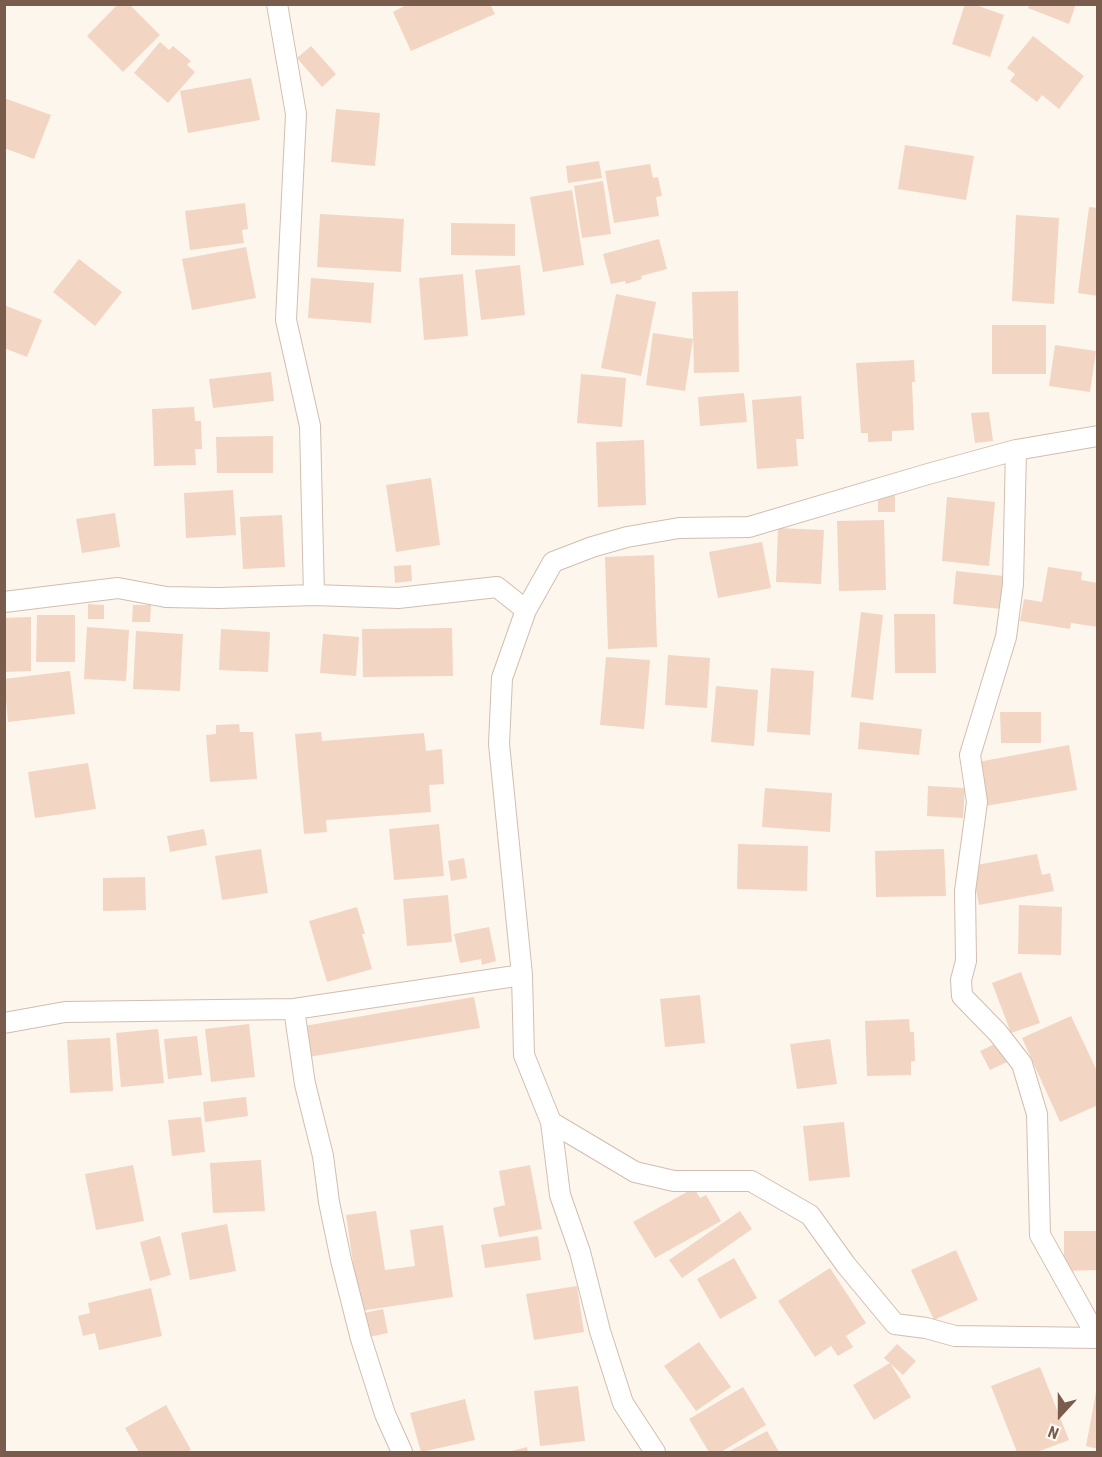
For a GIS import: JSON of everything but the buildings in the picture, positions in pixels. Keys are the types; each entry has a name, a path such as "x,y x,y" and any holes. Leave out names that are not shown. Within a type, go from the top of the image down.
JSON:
{"street":[{"path":"277,4 296,114 286,320 310,426 314,595"},
{"path":"655,1452 623,1403 606,1351 580,1252 560,1195 551,1122 524,1055 522,975 499,744 502,678 526,610 553,562 592,547 627,537 679,528 749,527 1016,450 1098,435"},
{"path":"551,1122 635,1172 674,1181 751,1181 810,1215 846,1265 895,1324 926,1328 955,1336 1097,1337 1040,1235 1037,1114 1022,1064 998,1034 962,996 960,980 966,961 965,891 977,802 969,755 1006,637 1013,584 1016,450"},
{"path":"4,602 118,588 166,597 314,595 398,598 497,587 526,610"},
{"path":"4,1023 65,1012 294,1009 522,975"},
{"path":"294,1009 304,1084 323,1155 329,1202 341,1260 361,1339 385,1414 402,1452"}]}
